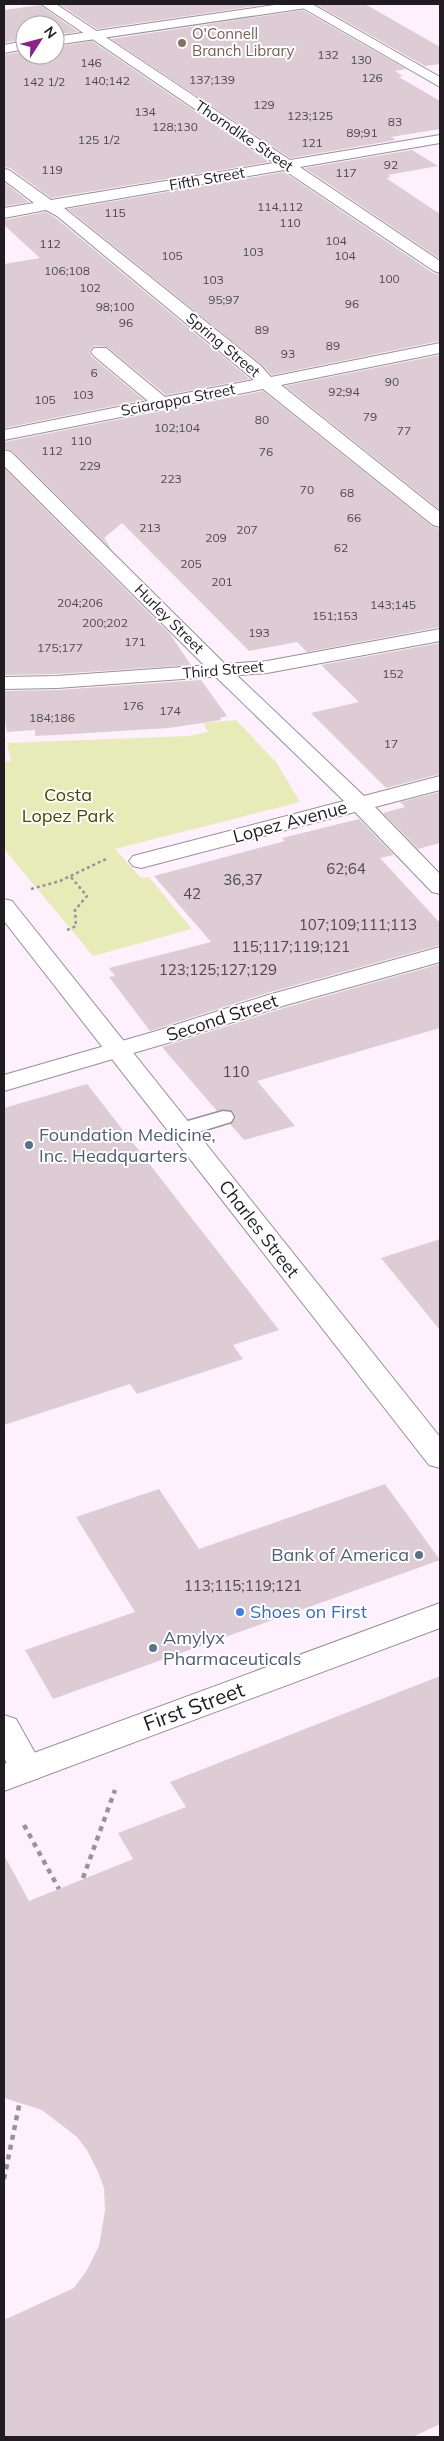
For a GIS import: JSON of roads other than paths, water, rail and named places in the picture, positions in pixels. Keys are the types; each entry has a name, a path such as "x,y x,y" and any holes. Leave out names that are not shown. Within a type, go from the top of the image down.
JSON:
{"street":[{"name":"Thorndike Street","path":"48,4 440,268"},
{"path":"65,40 304,4 440,83"},
{"name":"Fifth Street","path":"4,213 440,139"},
{"name":"Spring Street","path":"4,173 34,197 51,205 254,369 267,383 440,521"},
{"name":"Sciarappa Street","path":"4,435 440,348"},
{"path":"100,352 161,403"},
{"name":"Hurley Street","path":"4,456 220,670 360,804 440,888"},
{"name":"Third Street","path":"4,683 57,682 267,667 440,635"},
{"name":"Lopez Avenue","path":"141,862 440,783"},
{"name":"Charles Street","path":"4,906 440,1458"},
{"name":"Second Street","path":"4,1083 278,1000 440,954"},
{"name":"First Street","path":"16,1774 440,1615"},
{"path":"4,1728 16,1774"}],"lane":[{"path":"182,1130 223,1117"}],"place":[{"name":"O'Connell Branch Library","path":"182,43"},
{"name":"Foundation Medicine, Inc. Headquarters","path":"29,1145"},
{"name":"Bank of America","path":"419,1555"},
{"name":"Shoes on First","path":"240,1612"},
{"name":"Amylyx Pharmaceuticals","path":"153,1648"}],"park label":[{"name":"Costa Lopez Park","path":"68,805"}]}
